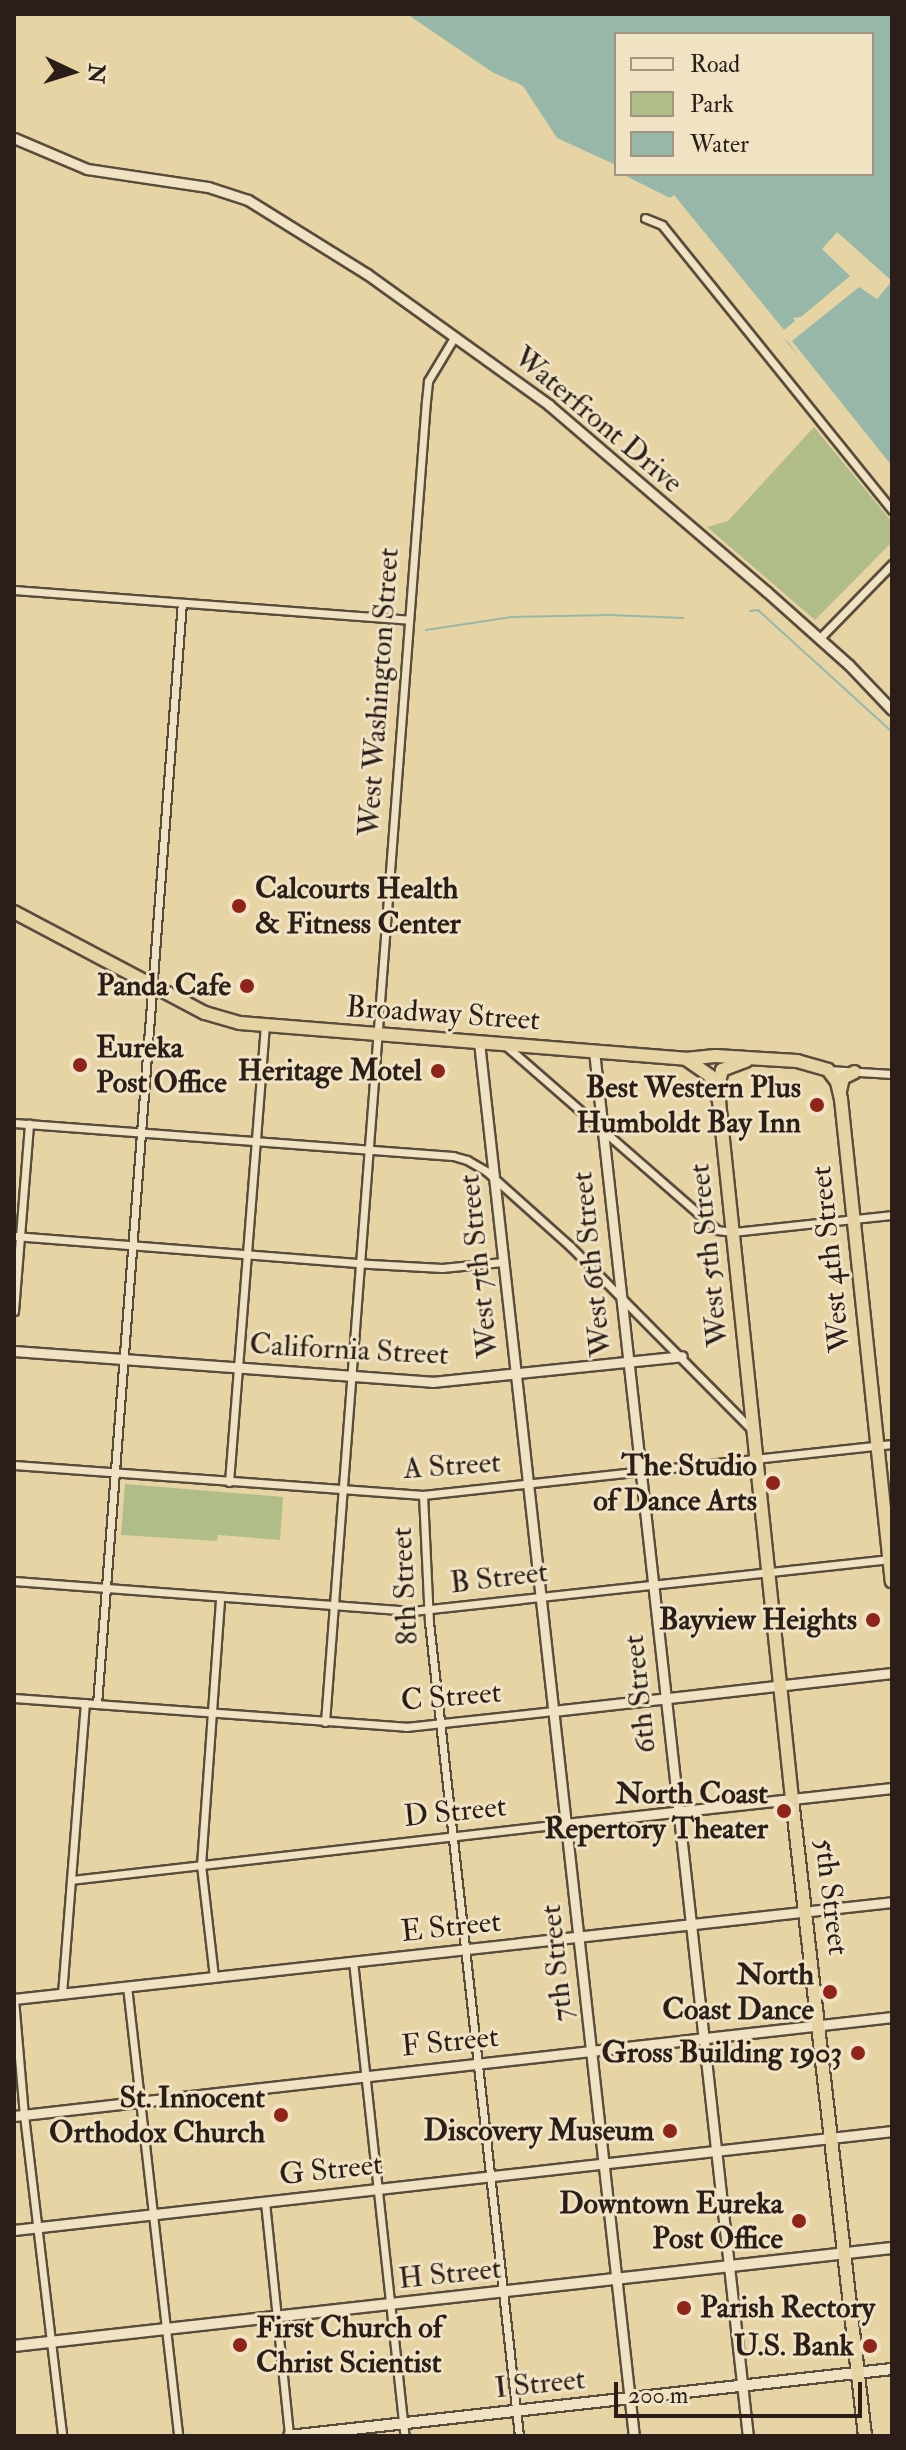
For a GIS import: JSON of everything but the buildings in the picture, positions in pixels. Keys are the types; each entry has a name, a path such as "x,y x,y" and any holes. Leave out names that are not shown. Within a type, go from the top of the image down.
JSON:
{"highway":[{"name":"Broadway Street","path":"14,912 209,1015 265,1027 686,1059 717,1056 757,1059 807,1063 828,1070"},
{"path":"686,1059 708,1073 718,1093"},
{"path":"718,1093 717,1082 722,1070 757,1059"},
{"name":"West 4th Street","path":"828,1070 840,1091 892,1581"},
{"path":"840,1091 843,1078 855,1072"},
{"name":"West 5th Street","path":"718,1093 756,1460"},
{"name":"5th Street","path":"756,1460 865,2436"}],"main road":[{"name":"H Street","path":"14,2346 892,2248"},
{"name":"I Street","path":"289,2436 892,2369"}],"street":[{"name":"Waterfront Drive","path":"14,138 69,164 208,187 248,200 284,220 456,335 549,405 819,639 892,710"},
{"path":"645,218 662,225 892,510"},
{"name":"West Washington Street","path":"325,1722 428,381 456,335"},
{"path":"819,639 892,564"},
{"path":"14,590 409,620"},
{"path":"97,1704 182,603"},
{"path":"229,1482 265,1027"},
{"name":"West 7th Street","path":"479,1042 527,1485"},
{"path":"503,1044 717,1230 733,1232 892,1215"},
{"name":"West 6th Street","path":"594,1051 639,1472"},
{"name":"Broadway Street","path":"828,1070 892,1074"},
{"path":"14,1123 453,1156 477,1166 619,1294 753,1431"},
{"path":"14,1311 17,1236 29,1124"},
{"path":"17,1236 442,1268 503,1262"},
{"name":"California Street","path":"14,1351 432,1382 682,1356"},
{"name":"A Street","path":"14,1465 423,1495 892,1444"},
{"name":"6th Street","path":"639,1472 748,2436"},
{"name":"7th Street","path":"527,1485 634,2436"},
{"name":"8th Street","path":"423,1495 428,1610 439,1724 519,2436"},
{"name":"B Street","path":"14,1581 428,1610 891,1559"},
{"path":"214,1977 201,1865 220,1597"},
{"name":"C Street","path":"14,1698 406,1727 892,1673"},
{"path":"62,1994 85,1703"},
{"name":"D Street","path":"71,1880 892,1788"},
{"name":"E Street","path":"14,1999 892,1902"},
{"path":"353,1961 405,2436"},
{"path":"127,1986 178,2436"},
{"path":"14,1999 19,2115 37,2227 62,2436"},
{"name":"F Street","path":"19,2115 892,2017"},
{"name":"G Street","path":"14,2230 892,2131"},
{"path":"265,2202 289,2436"}],"green space":[{"path":"814,427 892,522 892,542 815,620 707,527 728,521"},
{"path":"125,1484 283,1497 280,1540 218,1535 217,1541 121,1535"}],"water":[{"path":"403,14 892,14 892,472 670,198 626,176 874,176 874,32 614,32 614,170 555,139 518,83 497,78"}],"pier":[{"path":"399,14 407,14 492,72 523,86 557,138 614,164 614,172 549,137 516,87 491,79"},
{"path":"674,195 784,330 795,321 793,318 801,317 850,276 822,249 837,232 892,281 877,299 859,287 792,341 892,466 892,476 827,398 789,343 772,329 667,200"}],"waterway":[{"path":"750,611 758,610 892,732"},
{"path":"426,630 511,617 609,615 683,618"}],"place":[{"name":"Calcourts Health & Fitness Center","path":"239,906"},
{"name":"Panda Cafe","path":"247,986"},
{"name":"Eureka Post Office","path":"80,1065"},
{"name":"Heritage Motel","path":"438,1071"},
{"name":"Best Western Plus Humboldt Bay Inn","path":"817,1105"},
{"name":"The Studio of Dance Arts","path":"773,1483"},
{"name":"Bayview Heights","path":"873,1620"},
{"name":"North Coast Repertory Theater","path":"784,1811"},
{"name":"North Coast Dance","path":"830,1992"},
{"name":"Gross Building 1903","path":"858,2053"},
{"name":"St. Innocent Orthodox Church","path":"281,2115"},
{"name":"Discovery Museum","path":"670,2131"},
{"name":"Downtown Eureka Post Office","path":"799,2221"},
{"name":"Parish Rectory","path":"684,2308"},
{"name":"First Church of Christ Scientist","path":"240,2345"},
{"name":"U.S. Bank","path":"870,2346"}]}
